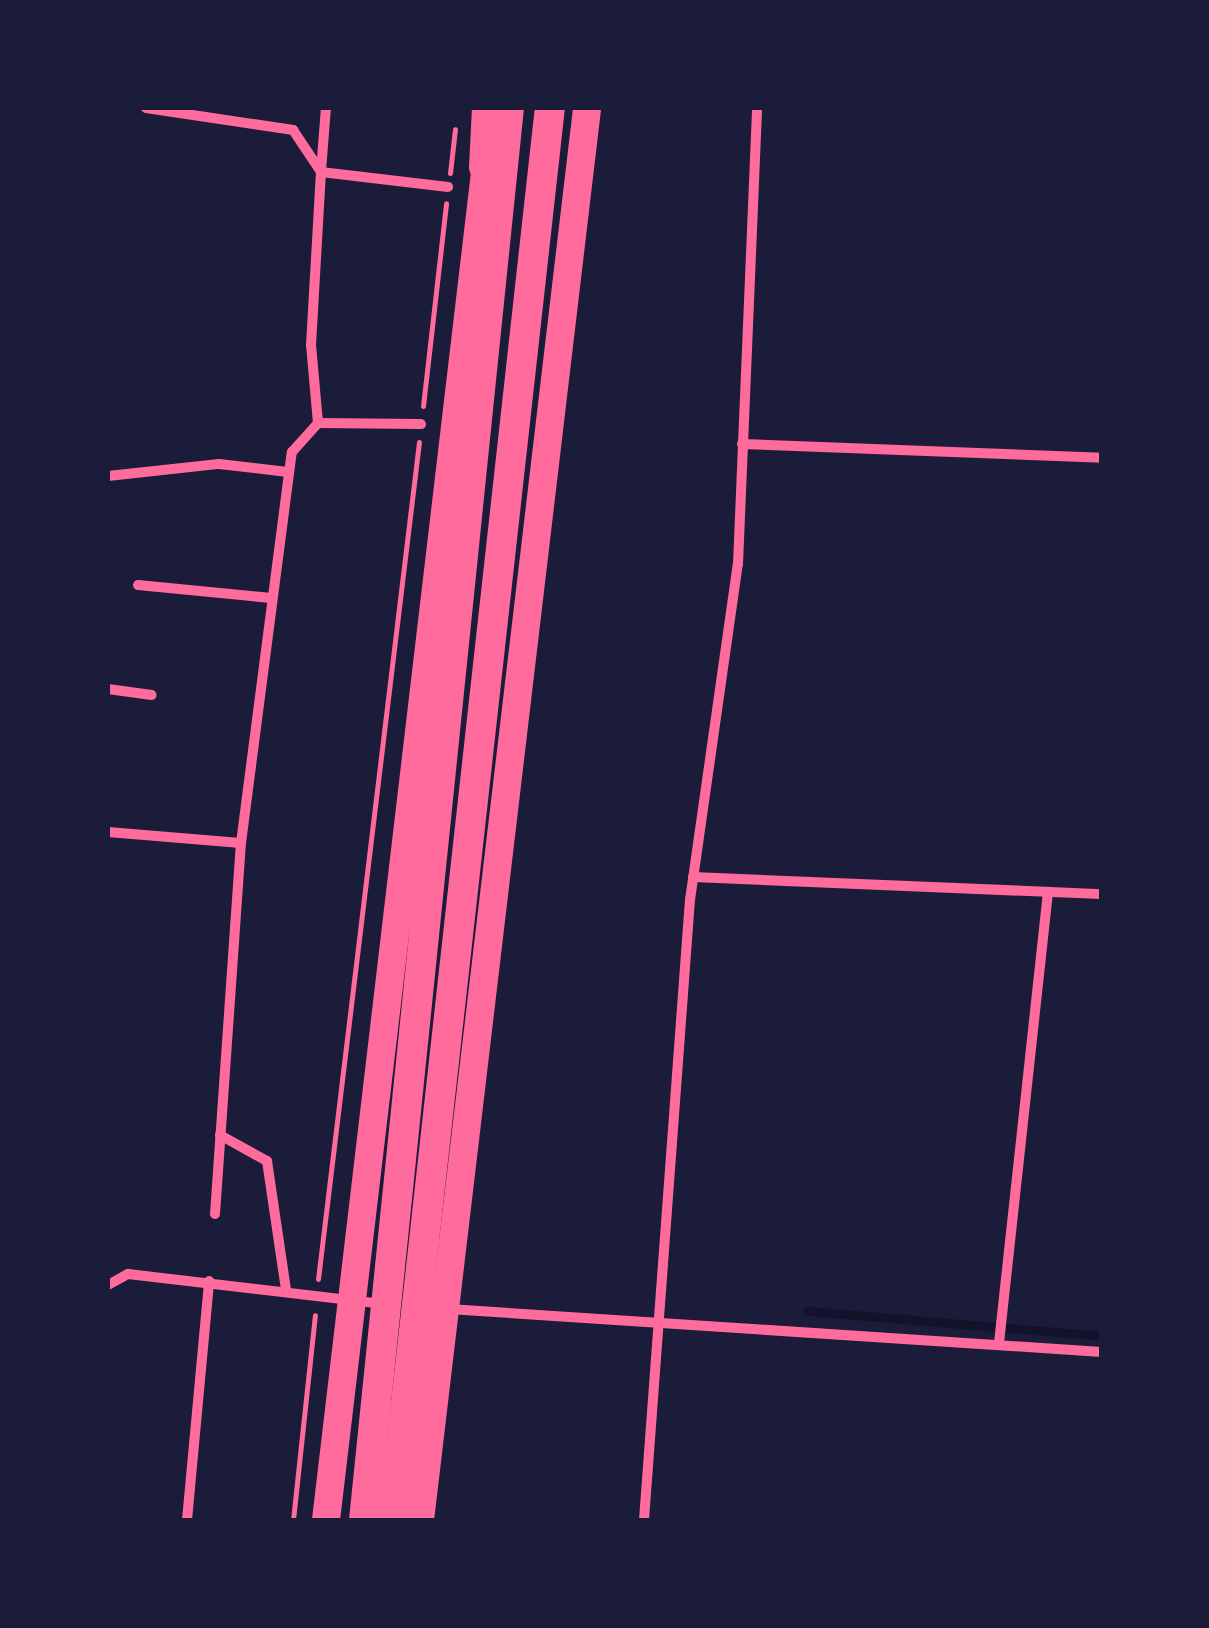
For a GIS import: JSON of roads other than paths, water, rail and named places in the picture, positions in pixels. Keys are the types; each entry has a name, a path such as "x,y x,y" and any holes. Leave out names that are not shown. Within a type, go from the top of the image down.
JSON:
{"highway":[{"path":"472,439 490,108"},
{"path":"326,1520 490,108"},
{"path":"364,1520 509,108"},
{"path":"393,1520 550,108"},
{"path":"420,1520 588,108"}],"street":[{"path":"146,108 294,130 321,172"},
{"path":"214,1214 242,843 271,598 292,452 318,423 312,345 326,108"},
{"path":"644,1520 693,876 738,564 757,108"},
{"path":"321,172 448,187"},
{"path":"318,423 421,424"},
{"path":"742,444 1102,458"},
{"path":"108,476 219,464 288,472"},
{"path":"138,585 271,598"},
{"path":"108,689 152,695"},
{"path":"108,832 242,843"},
{"path":"693,876 1102,894"},
{"path":"999,1343 1048,892"},
{"path":"220,1135 267,1161 286,1290"},
{"path":"108,1284 128,1274 314,1293 349,1302 658,1321 792,1337 885,1332 1102,1352"},
{"path":"187,1520 209,1280"}],"waterway":[{"path":"807,1311 1102,1336"}]}
